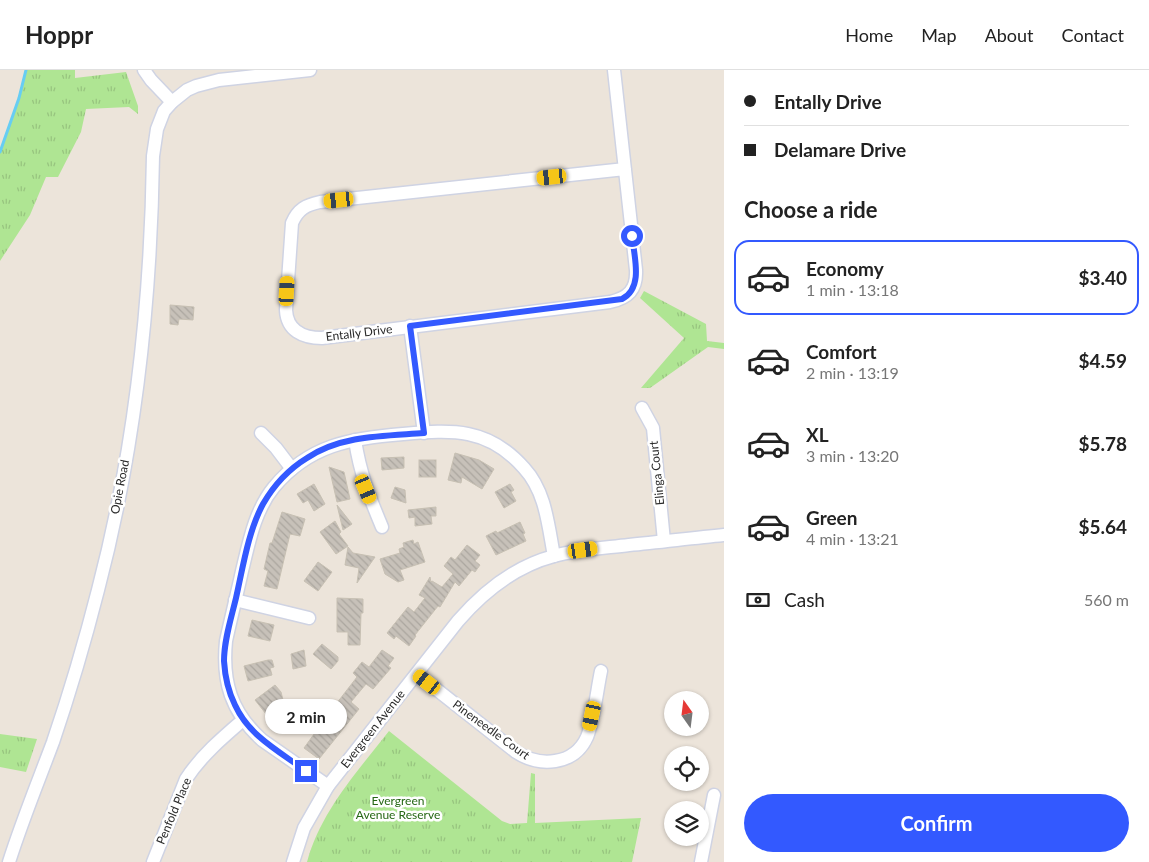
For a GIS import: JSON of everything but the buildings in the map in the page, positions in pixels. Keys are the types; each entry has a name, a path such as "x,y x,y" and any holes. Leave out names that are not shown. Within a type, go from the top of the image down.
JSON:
{"street":[{"path":"144,70 172,102 187,90 206,83 310,70"},
{"name":"Entally Drive","path":"614,70 625,169 636,277 632,288 625,298 610,302 322,338 304,336 296,332 288,320 286,310 290,231 298,211 307,206 320,202 625,169"},
{"name":"Opie Road","path":"8,862 53,741 66,700 98,589 111,532 132,422 142,341 149,260 155,140 160,120 172,102"},
{"path":"410,326 424,433"},
{"name":"Elinga Court","path":"642,408 653,428 664,541"},
{"path":"328,786 262,740 243,720 229,692 225,676 226,641 254,524 273,489 292,469 322,449 355,440 424,433 457,432 469,434 495,444 516,459 526,469 536,485 546,510 554,556"},
{"path":"261,433 276,448 292,469"},
{"path":"355,440 366,489 382,527"},
{"name":"Evergreen Avenue","path":"292,862 304,828 328,786 458,621 481,596 516,572 554,556 572,552 724,535"},
{"path":"235,600 309,618"},
{"name":"Pineneedle Court","path":"417,674 525,757 540,762 549,762 566,758 587,737 601,671"},
{"name":"Penfold Place","path":"153,862 180,792 190,773 212,747 243,720"},
{"path":"701,862 714,795"}],"green space":[{"path":"26,70 75,70 75,78 126,72 138,106 138,114 129,107 86,109 81,132 58,177 46,177 30,215 0,261 0,152 19,98"},
{"path":"644,291 706,324 707,341 724,343 724,349 708,347 650,388 641,388 684,338 640,298"},
{"name":"Evergreen Avenue Reserve","path":"389,731 502,821 510,824 527,823 531,773 535,774 535,823 641,818 632,862 307,862 321,826 341,793"},
{"path":"0,734 37,739 26,772 0,767"}],"waterway":[{"path":"0,152 19,98 26,70"}],"route":[{"path":"306,771 253,732 235,706 225,676 226,641 254,524 263,505 273,489 292,469 322,449 355,440 424,433 410,326 610,302 625,298 629,294 636,277 632,236"}]}
